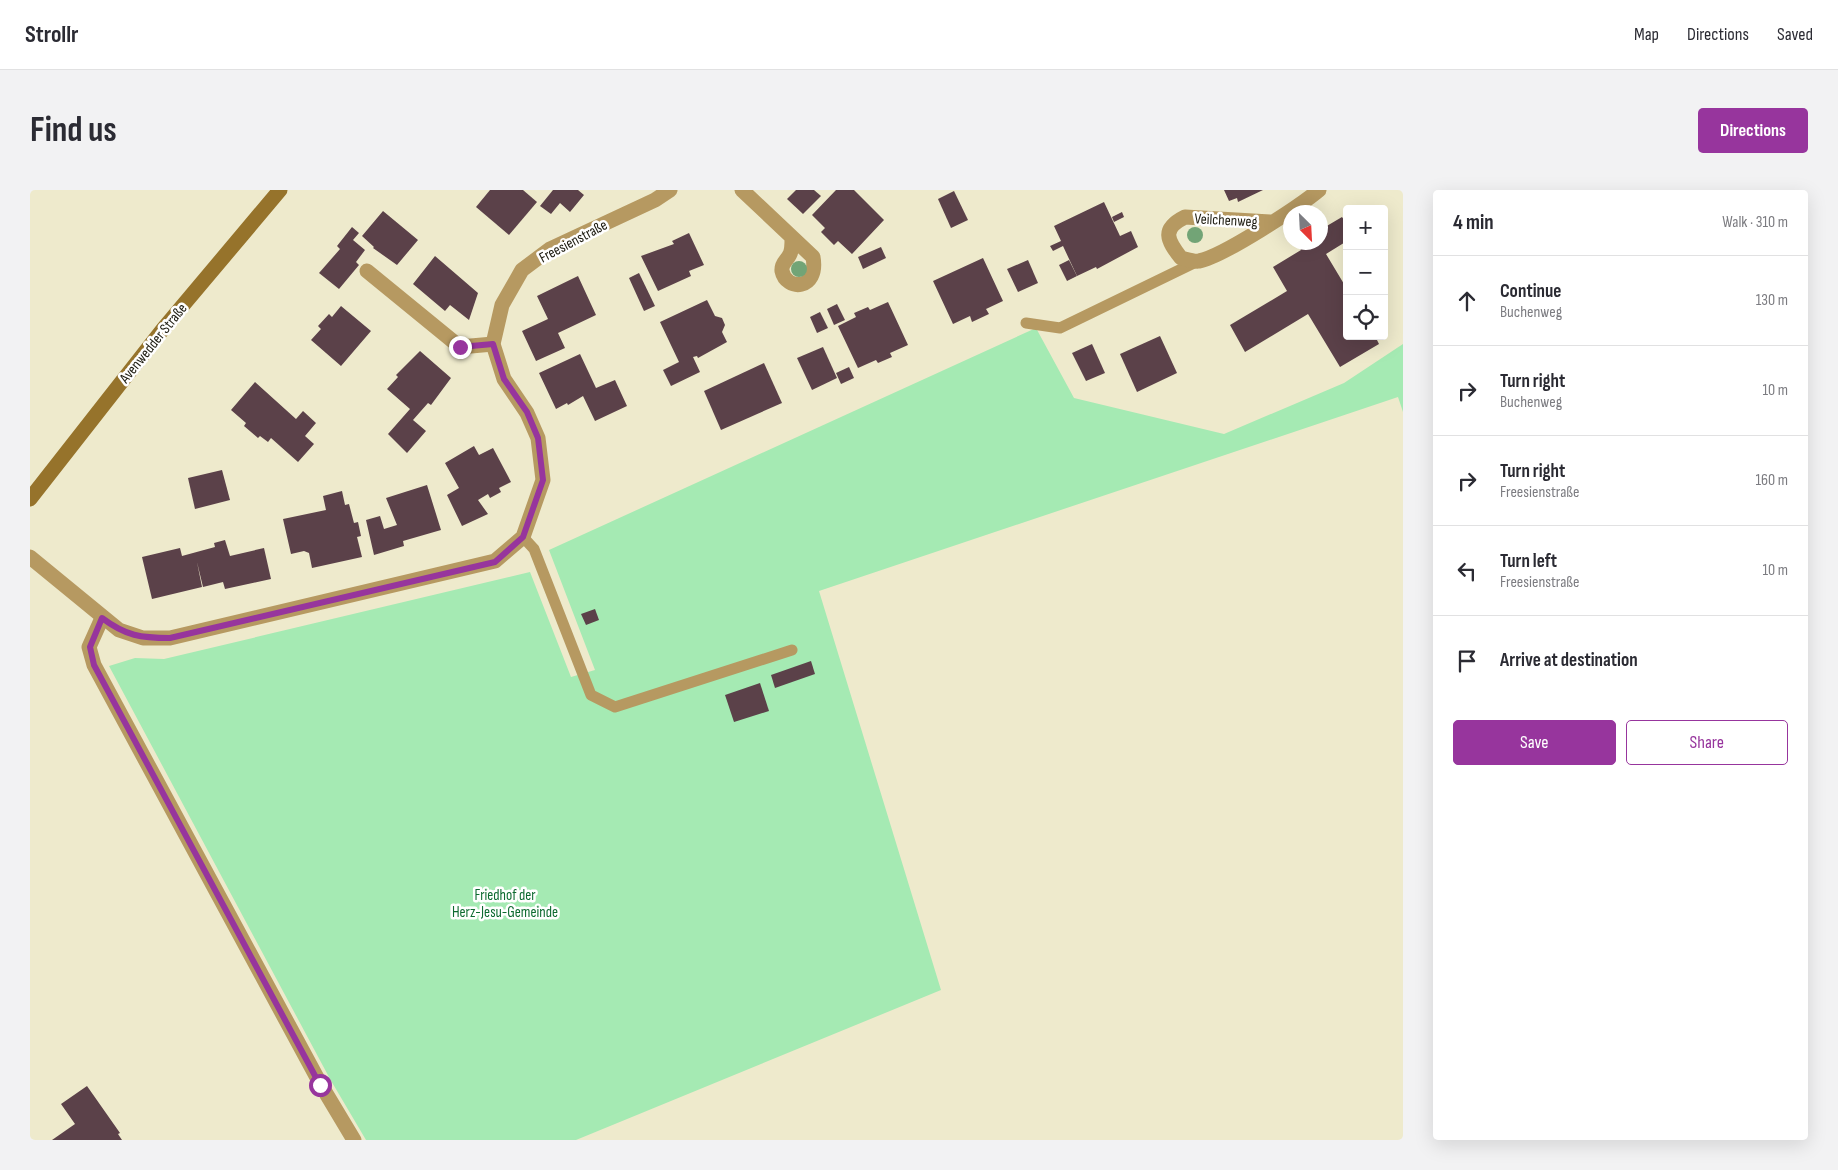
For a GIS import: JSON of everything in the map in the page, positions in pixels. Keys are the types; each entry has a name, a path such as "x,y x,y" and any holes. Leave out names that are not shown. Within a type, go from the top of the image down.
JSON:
{"main road":[{"name":"Avenwedder Straße","path":"30,500 164,329 280,190"}],"street":[{"name":"Freesienstraße","path":"493,344 502,305 522,270 550,249 655,200 670,190"},
{"path":"742,190 792,239"},
{"name":"Veilchenweg","path":"1270,222 1185,217 1174,223 1168,232 1169,242 1181,258 1198,261 1220,253 1270,222 1319,190"},
{"path":"30,557 102,618 119,630 143,638 170,638 495,562 523,537 543,480 538,438 527,412 504,379 493,344 460,347 367,271"},
{"path":"102,618 90,647 94,665 320,1085 354,1140"}],"lane":[{"path":"1026,323 1060,328 1198,261"},
{"path":"523,537 534,549 591,695 616,707 792,650"}],"green space":[{"name":"Friedhof der Herz-Jesu-Gemeinde","path":"1036,328 1074,398 1224,434 1344,383 1403,344 1403,412 1398,397 819,591 941,990 576,1140 366,1140 330,1079 109,666 135,658 164,659 530,572 571,677 595,670 549,550"}],"building":[{"path":"490,190 523,190 537,202 509,235 476,207"},
{"path":"553,190 578,190 584,195 570,212 560,203 551,214 540,206"},
{"path":"796,190 814,190 821,196 803,214 787,199"},
{"path":"836,190 854,190 884,220 852,254 838,241 834,245 821,232 825,228 812,215"},
{"path":"1224,190 1263,190 1238,202 1237,198 1229,201"},
{"path":"954,191 968,220 951,228 938,199"},
{"path":"1104,202 1120,236 1131,231 1138,247 1097,269 1096,267 1077,276 1063,246 1053,251 1050,246 1061,241 1054,226"},
{"path":"383,211 418,240 397,265 373,248 362,236"},
{"path":"1122,212 1124,217 1114,222 1112,217"},
{"path":"1342,217 1343,218 1343,243 1326,254 1343,282 1343,340 1377,340 1379,344 1340,367 1308,314 1245,352 1230,325 1287,291 1273,267 1301,250 1328,250 1328,225"},
{"path":"352,227 359,233 353,240 365,250 356,262 359,265 339,289 319,273 340,249 337,246"},
{"path":"689,233 704,265 689,271 691,276 658,291 641,256 674,244 672,241"},
{"path":"881,247 886,258 863,269 858,257"},
{"path":"435,256 478,293 469,320 450,305 445,311 413,284"},
{"path":"983,258 1003,301 986,309 989,314 972,322 970,316 953,324 933,281"},
{"path":"1028,260 1038,283 1018,292 1007,269"},
{"path":"1069,260 1077,276 1067,281 1059,265"},
{"path":"639,273 655,306 644,311 629,278"},
{"path":"578,276 596,315 558,333 565,348 536,361 522,331 548,319 537,296"},
{"path":"707,300 715,316 722,318 725,325 722,332 727,342 698,358 697,356 693,357 700,372 671,386 663,370 679,362 660,322"},
{"path":"888,302 908,345 890,353 892,357 878,363 876,360 858,368 838,326 856,317 854,313 868,307 870,310"},
{"path":"837,304 845,320 834,325 827,309"},
{"path":"341,306 371,331 341,366 311,340 321,329 318,326 329,314 332,317"},
{"path":"820,312 828,328 817,333 810,317"},
{"path":"1160,336 1177,373 1137,392 1120,354"},
{"path":"1092,344 1105,373 1086,381 1072,353"},
{"path":"823,347 837,378 812,390 797,358"},
{"path":"420,351 451,378 431,405 428,403 413,420 426,431 407,453 388,434 410,409 387,389 398,377 396,375"},
{"path":"580,354 596,388 615,380 627,406 595,421 583,396 568,405 567,403 556,409 539,373"},
{"path":"764,363 782,403 721,430 704,391"},
{"path":"849,367 854,378 841,384 836,373"},
{"path":"255,382 296,419 303,411 316,423 305,436 314,444 298,462 271,438 268,442 260,436 258,438 244,426 246,423 231,410"},
{"path":"474,446 479,455 493,448 511,482 499,488 501,492 490,498 488,494 478,500 488,514 462,526 447,495 459,488 445,463"},
{"path":"222,470 230,500 195,509 188,478"},
{"path":"427,485 441,530 403,541 404,546 374,555 366,520 380,516 384,529 397,525 386,498"},
{"path":"342,491 345,505 349,504 354,523 358,522 361,536 357,537 362,557 312,568 309,553 304,551 291,554 283,519 326,510 323,496"},
{"path":"225,540 230,556 264,548 271,579 225,589 223,582 203,587 197,562 202,587 152,599 142,557 180,548 182,556 215,547 214,543"},
{"path":"595,609 599,620 586,625 581,614"},
{"path":"811,661 815,674 775,688 771,675"},
{"path":"760,683 769,711 734,722 725,695"},
{"path":"87,1086 120,1133 118,1134 122,1140 52,1140 75,1124 61,1104"}],"route":[{"path":"320,1085 94,665 90,647 102,618 119,630 143,638 170,638 495,562 523,537 543,480 538,438 527,412 504,379 493,344 460,347"}]}
